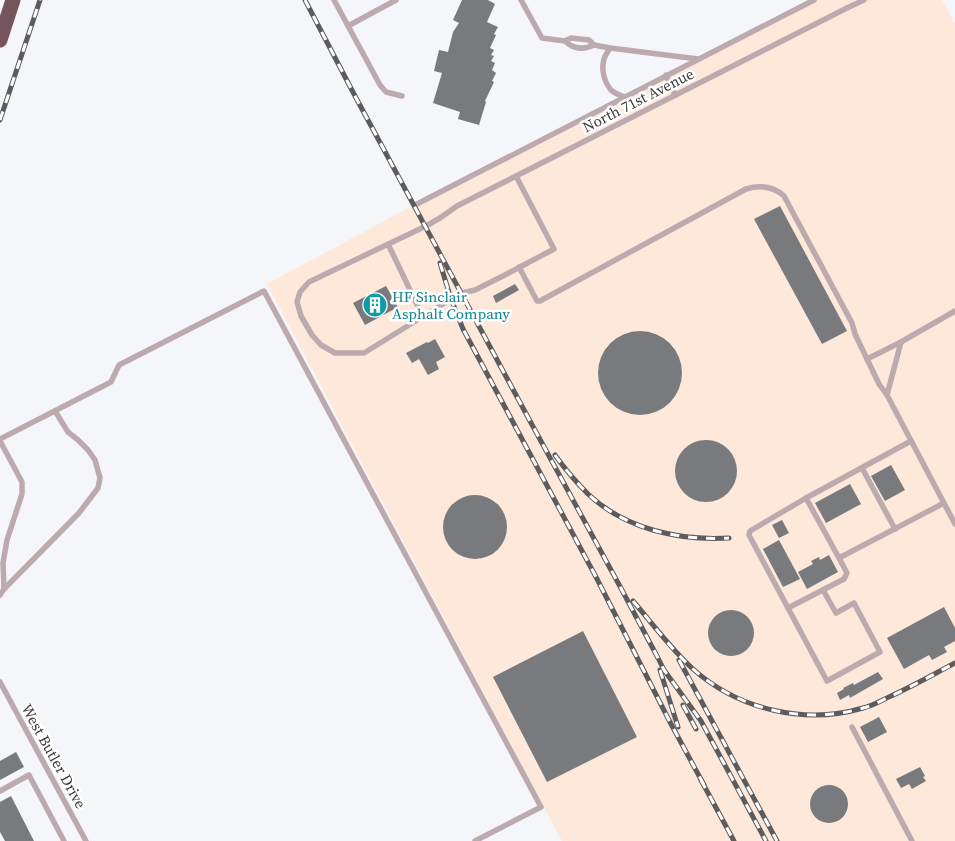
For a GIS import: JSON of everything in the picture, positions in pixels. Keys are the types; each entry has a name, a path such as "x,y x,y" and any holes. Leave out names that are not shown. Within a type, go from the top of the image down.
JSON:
{"highway":[{"path":"0,40 13,0"}],"lane":[{"path":"334,0 380,85 386,92 402,96"},
{"path":"348,26 396,0"},
{"path":"520,0 542,38 565,41 571,38 589,40 594,45 610,48 698,59"},
{"name":"North 71st Avenue","path":"415,205 814,0"},
{"name":"North 71st Avenue","path":"388,244 426,226 457,206 864,0"},
{"path":"610,48 604,60 603,74 611,91 625,97"},
{"path":"666,76 675,95"},
{"path":"422,317 388,244 309,282 300,292 297,302 301,316 321,346 335,353 364,353 462,293 475,290 554,248 516,176"},
{"path":"519,267 537,301 540,301 746,189 759,186 774,189 784,196 852,323 855,334 879,384 887,395 955,524"},
{"path":"2,592 3,563 7,540 22,494 22,482 0,440 111,382 119,365 264,291 541,807 475,841"},
{"path":"867,359 955,311"},
{"path":"887,395 901,342"},
{"path":"2,592 79,513 98,488 100,478 95,460 88,450 68,432 55,411"},
{"path":"823,590 836,613 854,603 880,652 827,681 750,535 750,531 911,441"},
{"path":"862,468 895,529"},
{"path":"788,608 844,579 847,575 840,558 806,498"},
{"path":"840,558 944,503"},
{"name":"West Butler Drive","path":"0,682 86,841"},
{"path":"852,727 912,841"},
{"path":"0,791 30,775 64,841"}],"shaded area":[{"path":"813,0 942,0 955,24 955,841 562,841 267,284 427,198"}],"building":[{"path":"462,0 488,0 495,4 487,22 498,27 490,48 494,50 491,55 494,56 491,61 495,63 492,70 496,73 485,101 479,125 458,119 460,112 433,103 442,73 434,71 439,50 448,52 453,32 459,23 453,20"},
{"path":"780,206 847,331 822,344 754,219"},
{"path":"515,284 519,290 496,303 493,296"},
{"name":"HF Sinclair Asphalt Company","path":"386,286 398,307 365,325 353,303"},
{"path":"640,331 663,338 675,350 682,373 675,396 663,408 640,415 617,408 605,396 598,373 605,350 617,338"},
{"path":"435,339 445,357 436,362 439,369 428,375 419,359 412,363 406,353"},
{"path":"706,440 718,442 728,449 735,459 737,471 735,483 728,493 718,500 706,502 694,500 684,493 677,483 675,471 677,459 684,449 694,442"},
{"path":"891,465 905,490 885,501 871,476"},
{"path":"850,484 861,504 826,523 815,503"},
{"path":"475,495 493,501 501,509 507,527 501,545 493,553 475,559 457,553 449,545 443,527 449,509 457,501"},
{"path":"782,520 789,533 779,538 772,525"},
{"path":"779,540 800,579 783,587 763,549"},
{"path":"829,555 838,572 807,589 798,572 813,564 811,561 819,557 820,560"},
{"path":"944,607 955,628 955,641 944,647 947,652 932,660 929,655 904,669 887,638"},
{"path":"731,610 744,614 750,620 754,633 750,646 744,652 731,656 718,652 712,646 708,633 712,620 718,614"},
{"path":"583,631 637,737 547,782 493,677"},
{"path":"878,672 883,679 850,698 849,695 840,700 837,693 843,688 853,683 854,685"},
{"path":"879,717 887,732 868,742 860,727"},
{"path":"16,752 24,767 0,780 0,761"},
{"path":"920,767 926,781 912,789 909,784 901,788 896,779"},
{"path":"829,785 842,791 848,804 842,817 829,823 816,817 810,804 816,791"},
{"path":"11,796 34,841 5,841 0,832 0,802"}],"railway":[{"path":"0,120 40,0"},
{"path":"305,0 664,670 701,721 766,841"},
{"path":"440,263 463,329 596,577 704,785"},
{"path":"555,455 588,494 619,516 636,524 672,535 729,538"},
{"path":"633,601 677,653 711,683 731,695 752,704 774,710 818,715 841,713 867,707 955,663"},
{"path":"679,660 777,841"},
{"path":"660,670 678,727"},
{"path":"683,705 696,729"},
{"path":"701,780 734,841"}],"place":[{"name":"HF Sinclair Asphalt Company","path":"375,305"}]}
